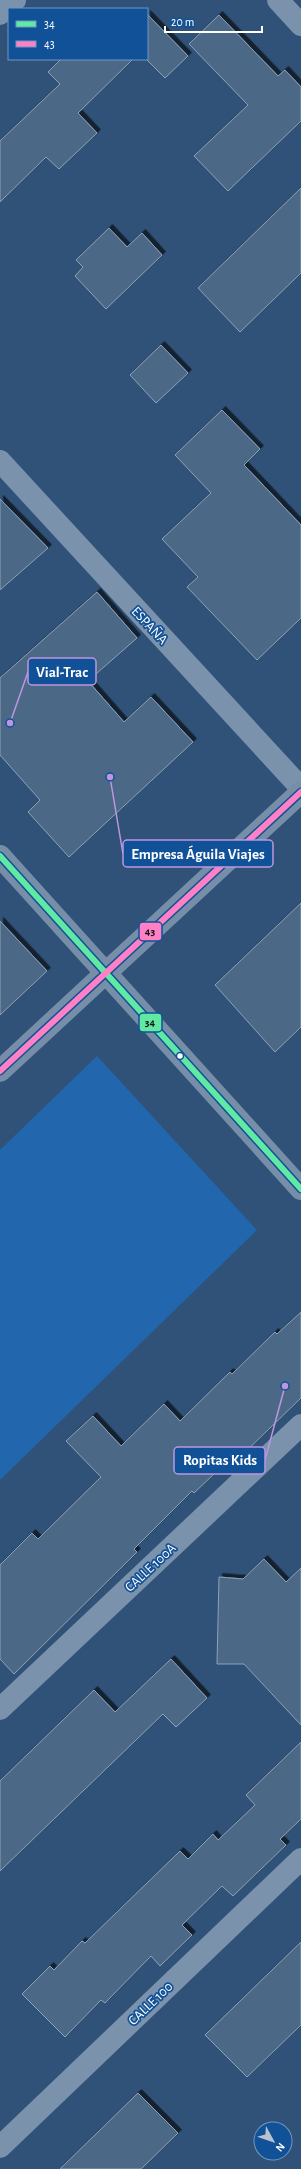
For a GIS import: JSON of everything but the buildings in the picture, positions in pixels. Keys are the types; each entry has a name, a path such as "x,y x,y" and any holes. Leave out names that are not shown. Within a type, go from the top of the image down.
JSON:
{"main road":[{"path":"0,1071 301,792"},
{"path":"0,856 301,1189"}],"street":[{"path":"0,14 15,0"},
{"path":"278,0 301,24"},
{"name":"ESPAÑA","path":"0,461 301,788"},
{"name":"CALLE 100A","path":"0,1709 301,1425"},
{"name":"CALLE 100","path":"0,2147 301,1859"}],"shaded area":[{"path":"97,1056 257,1230 0,1480 0,1150"}],"transit line":[{"name":"43","path":"0,1071 301,792"},
{"name":"34","path":"0,856 301,1189"}],"place":[{"name":"Vial-Trac","path":"10,723"},
{"name":"Empresa Águila Viajes","path":"110,777"},
{"name":"Ropitas Kids","path":"285,1386"}]}
